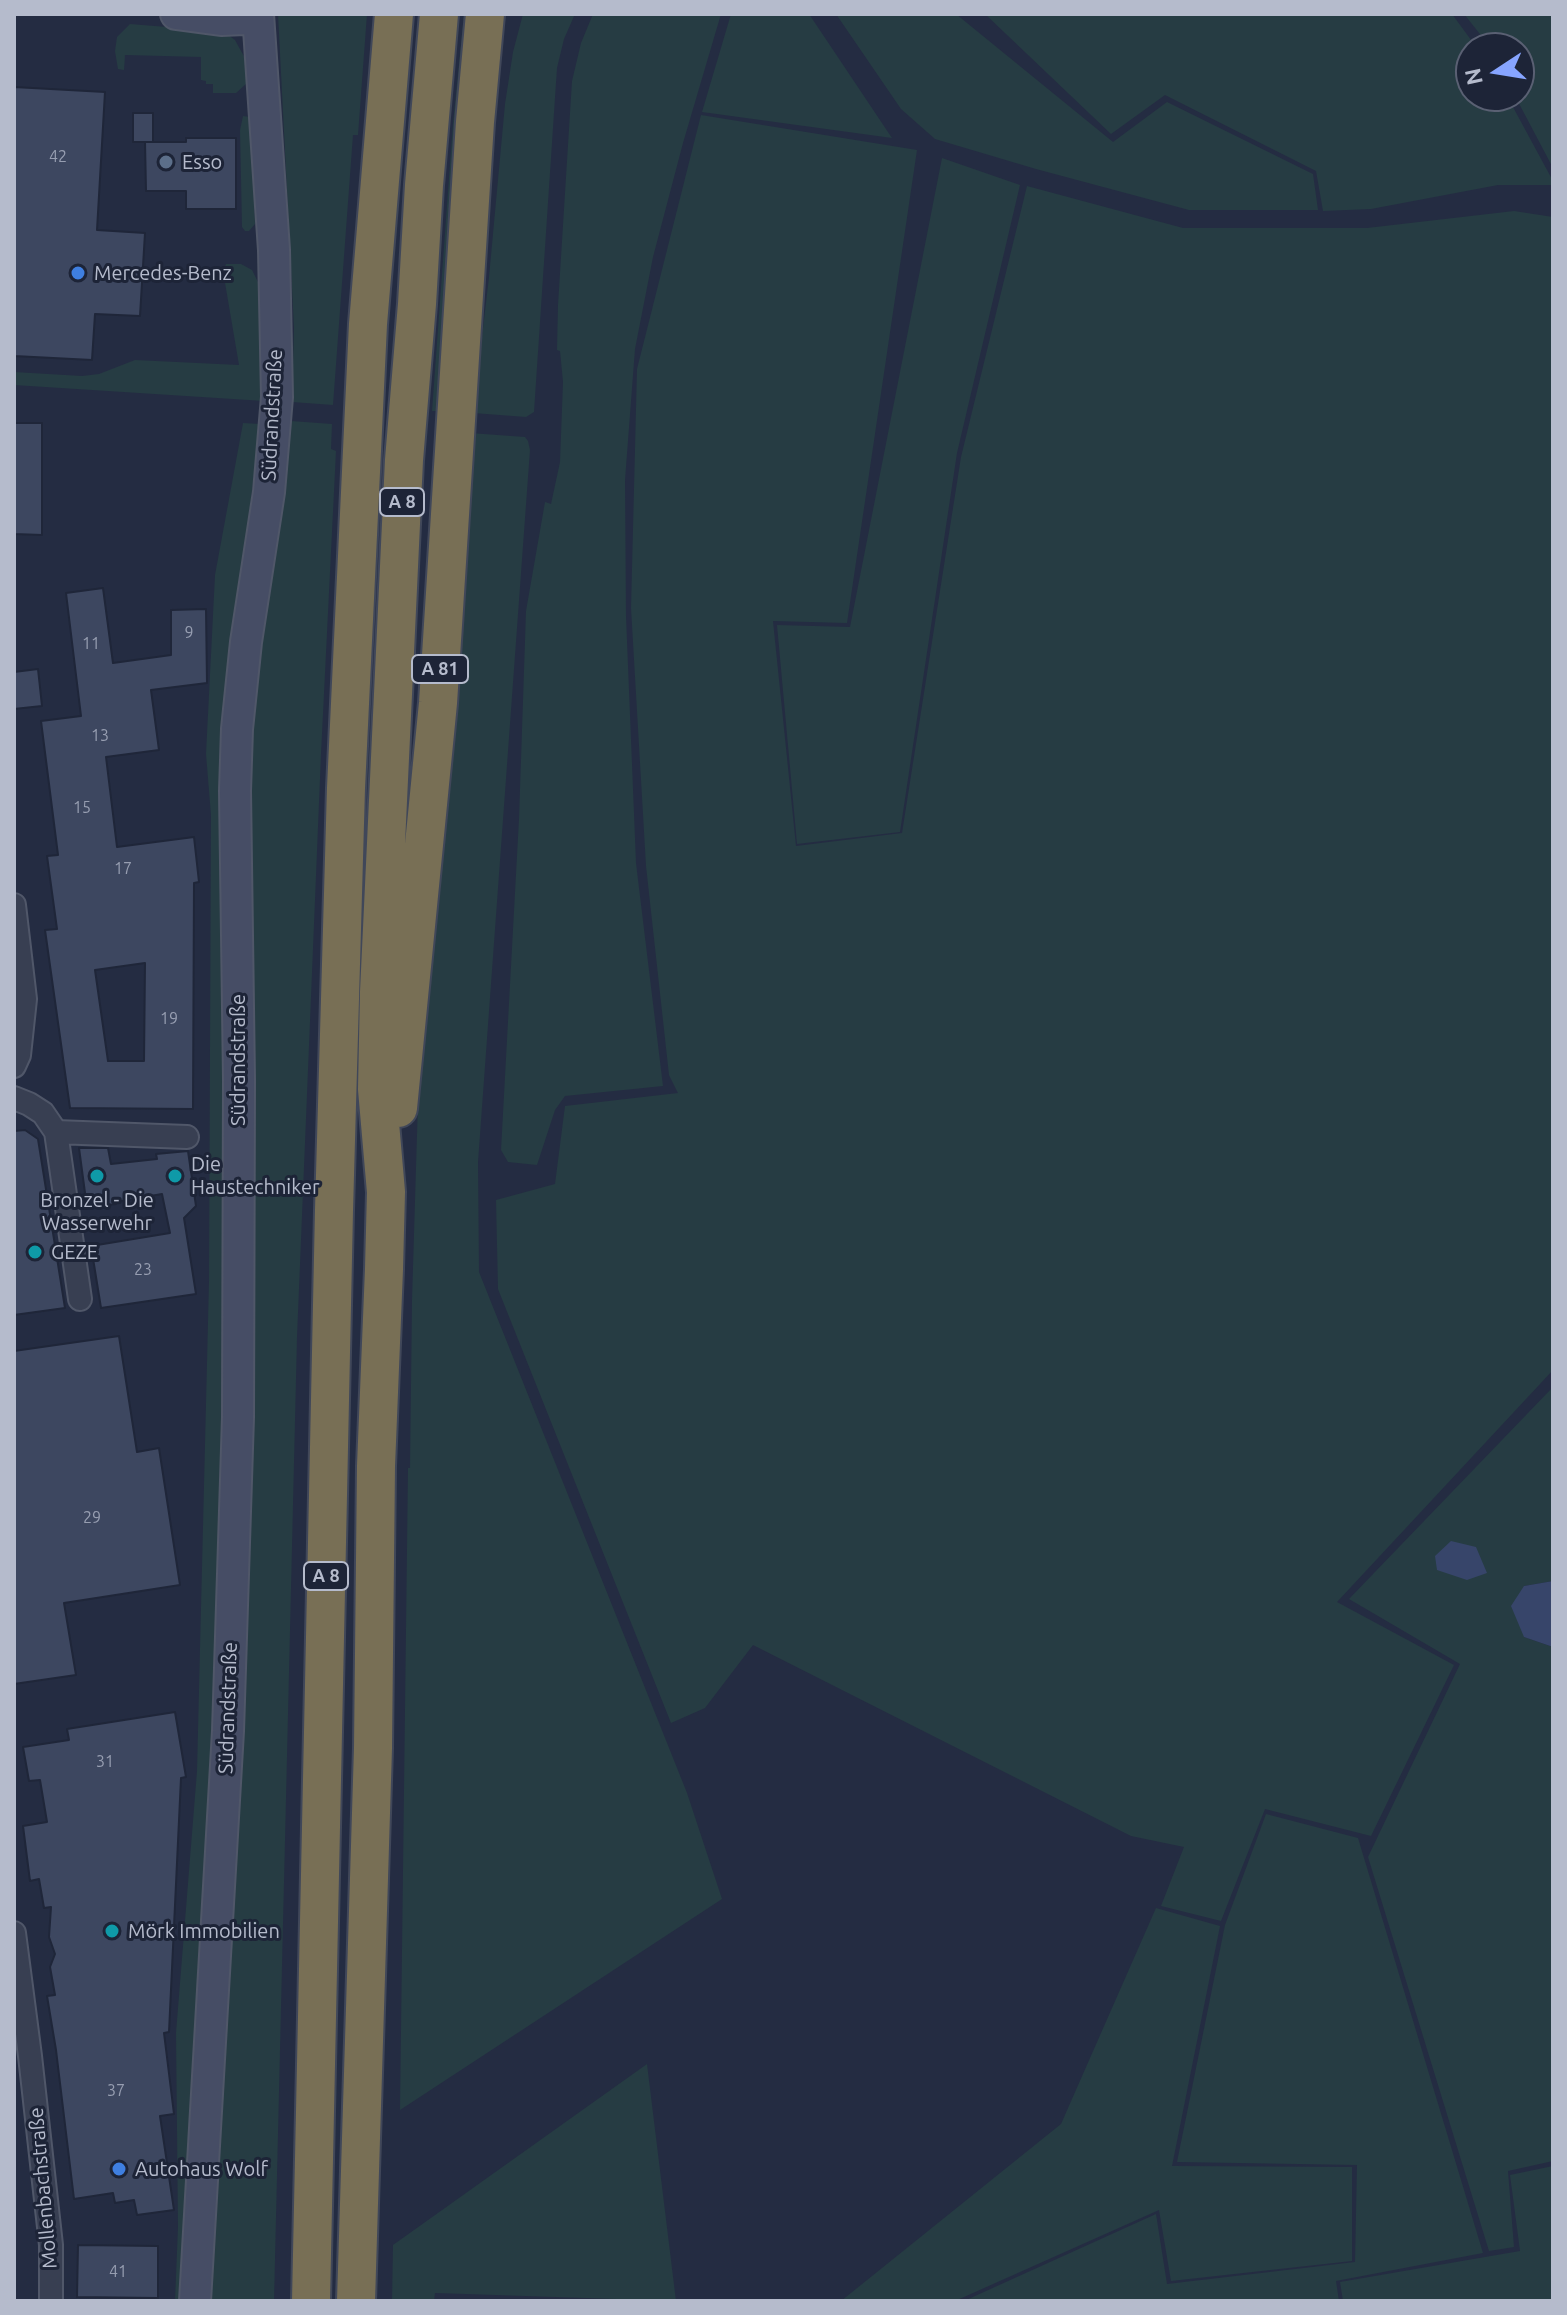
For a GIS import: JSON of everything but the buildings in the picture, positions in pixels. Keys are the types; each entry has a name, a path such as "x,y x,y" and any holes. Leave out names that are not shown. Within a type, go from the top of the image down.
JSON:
{"highway":[{"path":"371,14 356,215 371,288"},
{"name":"A 8","path":"311,2301 346,788 371,288 394,14"},
{"name":"A 8","path":"356,2301 373,1748 376,1466 386,1192 377,1075 394,633 404,460 439,14"},
{"path":"470,207 485,14"},
{"name":"A 81","path":"386,1192 403,1074 438,703 470,207 488,173 499,61 512,14"}],"main road":[{"path":"176,14 221,20 245,19 257,14"},
{"name":"Südrandstraße","path":"195,2301 228,1731 238,1433 237,729 246,642 269,492 277,397 274,250 257,14"}],"street":[{"path":"14,905 25,999 19,1055 14,1066"},
{"path":"14,1098 43,1113 56,1132 80,1299"},
{"path":"56,1132 187,1137"},
{"name":"Mollenbachstraße","path":"14,1933 51,2245 51,2301"}],"shaded area":[{"path":"278,14 367,14 358,135 353,135 333,405 292,402 294,328"},
{"path":"464,14 473,14 441,411 432,411 453,123"},
{"path":"523,14 575,14 564,39 557,68 534,412 526,417 473,413 505,104"},
{"path":"593,14 721,14 653,257 635,349 625,480 626,616 636,863 663,1086 565,1096 555,1110 537,1165 508,1162 501,1150 519,819 526,611 545,502 551,504 560,462 563,382 560,351 557,350 558,305 572,81 581,43"},
{"path":"731,14 809,14 892,138 702,112"},
{"path":"836,14 956,14 1113,142 1167,102 1313,174 1318,210 1189,210 935,139 901,109"},
{"path":"985,14 1452,14 1465,32 1455,32 1455,112 1516,112 1553,185 1498,185 1371,209 1323,211 1316,171 1165,95 1111,134"},
{"path":"1464,14 1553,14 1553,168 1523,112 1535,112 1535,32 1478,32"},
{"path":"130,24 227,34 235,40 246,60 249,72 246,84 236,93 213,93 213,84 201,80 201,57 125,55 124,70 118,69 115,51 117,37"},
{"path":"701,115 917,150 847,623 773,621 796,846 902,833 961,457 1027,186 1183,228 1367,228 1514,211 1553,217 1553,1370 1337,1602 1454,1665 1371,1836 1265,1809 1221,1921 1161,1906 1184,1847 1131,1836 753,1645 705,1708 671,1723 498,1289 496,1200 555,1184 565,1106 678,1093 669,1075 646,866 631,608 637,369"},
{"path":"243,116 252,120 255,224 249,231 242,227 240,130"},
{"path":"942,158 1020,185 957,453 900,832 797,844 777,625 850,627"},
{"path":"226,264 241,264 252,270 259,284 264,401 14,385 14,372 82,376 99,374 135,360 239,365 223,271"},
{"path":"291,421 332,424 331,449 336,451 297,1337 274,2301 207,2301 247,745 258,631"},
{"path":"243,423 260,424 228,692 223,1464 186,2301 175,2301 178,2227 176,2033 197,1771 209,1281 211,815 206,754 215,575"},
{"path":"470,433 525,437 530,450 478,1162 479,1272 687,1793 722,1899 400,2110 408,1468 420,1035"},
{"path":"1553,1387 1553,1581 1524,1586 1524,1637 1553,1647 1553,2161 1508,2171 1514,2247 1489,2251 1368,1857 1460,1664 1349,1599"},
{"path":"1266,1814 1358,1838 1483,2253 1336,2281 1339,2301 964,2301 1156,2214 1167,2284 1355,2262 1357,2165 1177,2162 1225,1925"},
{"path":"1156,1908 1220,1926 1172,2166 1352,2167 1352,2261 1171,2281 1159,2210 955,2301 841,2301 1061,2124"},
{"path":"647,2064 676,2301 435,2293 434,2301 392,2301 393,2245"},
{"path":"1553,2166 1553,2301 1343,2301 1340,2282 1520,2251 1510,2175"}],"water":[{"path":"1451,1541 1476,1547 1487,1573 1467,1580 1437,1570 1435,1556"},
{"path":"1553,1581 1553,1647 1524,1637 1511,1606 1524,1586"}],"place":[{"name":"Esso","path":"166,162"},
{"name":"Mercedes-Benz","path":"78,273"},
{"name":"Bronzel - Die Wasserwehr","path":"97,1176"},
{"name":"Die Haustechniker","path":"175,1176"},
{"name":"GEZE","path":"35,1252"},
{"name":"Mörk Immobilien","path":"112,1931"},
{"name":"Autohaus Wolf","path":"119,2169"}]}
